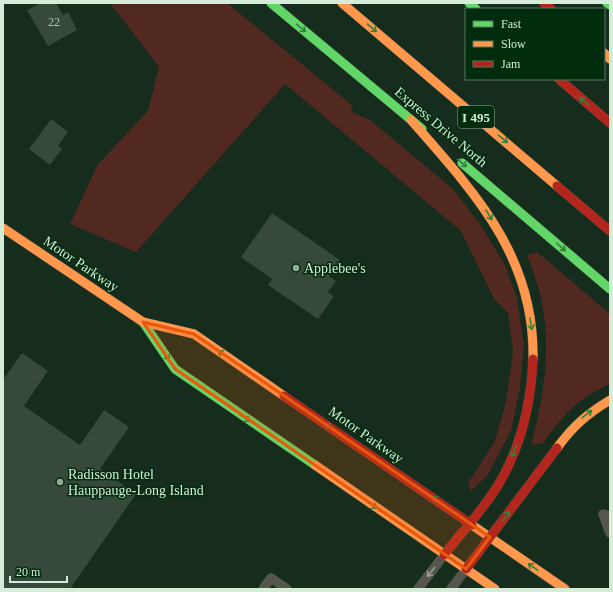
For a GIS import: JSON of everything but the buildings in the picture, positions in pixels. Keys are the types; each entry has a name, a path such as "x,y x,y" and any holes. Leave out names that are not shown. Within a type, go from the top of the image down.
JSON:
{"main road":[{"name":"Express Drive North","path":"271,3 610,289"},
{"name":"I 495","path":"342,3 610,231"},
{"path":"560,80 610,123"},
{"path":"411,120 478,198 498,228 516,265 523,286 532,333 533,375 527,417 505,472 496,488 444,555"},
{"name":"Motor Parkway","path":"3,228 143,322 194,334 565,589"},
{"name":"Motor Parkway","path":"143,322 176,369 495,589"},
{"path":"466,569 567,434 588,413 610,400"}],"lane":[{"path":"610,516 603,514 610,533"},
{"path":"418,589 444,555"},
{"path":"451,589 466,569"},
{"path":"263,589 271,578 287,589"}],"highlighted area":[{"path":"143,322 194,334 490,537 466,569 175,369"}],"shaded area":[{"path":"110,3 227,3 353,106 350,111 370,120 453,189 480,224 505,265 517,298 524,346 520,388 511,431 487,476 471,491 468,483 495,441 506,402 513,351 508,313 494,299 461,231 285,84 136,252 70,224 98,164 148,111 159,67"},
{"path":"537,252 610,314 610,384 588,395 572,408 543,443 531,445 543,390 546,354 546,336 541,299 537,282 527,255"}],"traffic: fast":[{"path":"271,3 422,129"},
{"path":"469,3 475,8"},
{"path":"462,163 610,289"},
{"path":"143,322 175,369 315,465"}],"traffic: slow":[{"path":"342,3 557,186"},
{"path":"605,54 610,59"},
{"path":"411,120 457,173 478,200 512,257 524,288 531,322 533,359"},
{"path":"3,228 143,322 194,334 284,396"},
{"path":"557,448 581,421 594,410 610,400"},
{"path":"315,465 495,589"},
{"path":"472,525 565,589"}],"traffic: jam":[{"path":"544,3 550,8"},
{"path":"560,80 610,123"},
{"path":"557,186 610,231"},
{"path":"444,555 477,515 495,490 511,460 523,427 527,410 533,359"},
{"path":"284,396 472,525"},
{"path":"466,569 557,448"}],"place":[{"name":"Applebee's","path":"296,268"},
{"name":"Radisson Hotel Hauppauge-Long Island","path":"60,482"}]}
